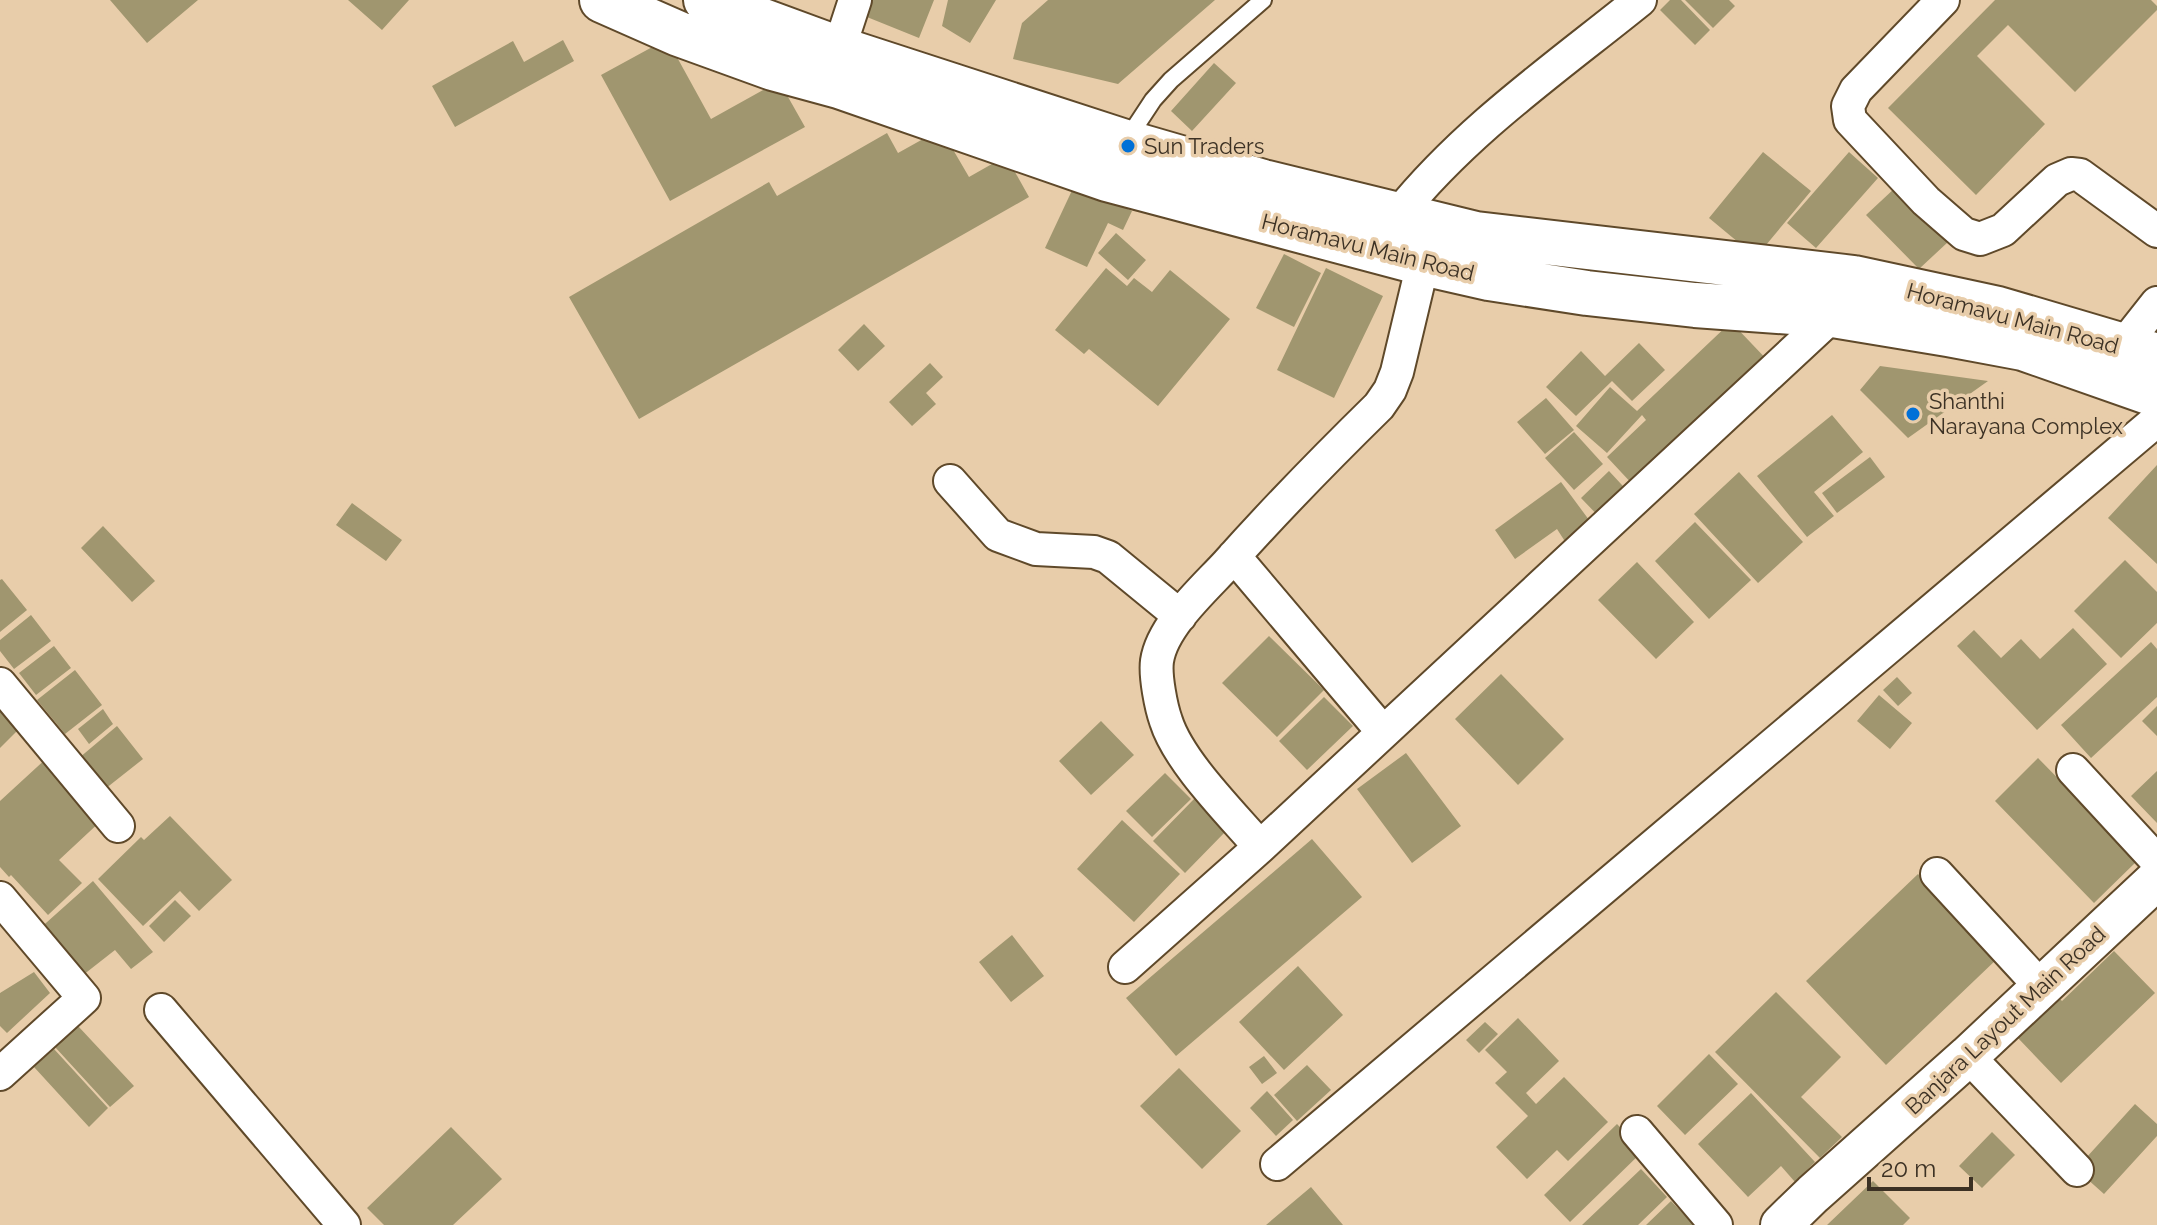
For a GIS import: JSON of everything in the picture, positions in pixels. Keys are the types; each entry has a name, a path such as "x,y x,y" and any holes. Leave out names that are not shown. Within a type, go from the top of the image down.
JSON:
{"main road":[{"name":"Horamavu Main Road","path":"602,0 679,34 773,68 839,68 1125,142 1263,182 1476,234 1854,278 1998,309 2140,351"},
{"name":"Horamavu Main Road","path":"706,0 839,68 1107,179 1489,278 1695,305 1833,315 2023,348 2157,395"}],"street":[{"path":"839,68 855,0"},
{"path":"1260,847 1182,755 1166,722 1159,692 1157,662 1164,641 1180,616 1287,497 1379,406 1390,390 1404,348 1423,263 1398,215 1422,185 1498,114 1640,0"},
{"path":"1943,0 1856,90 1848,106 1850,120 1926,201 1964,234 1980,239 2003,230 2057,180 2071,174 2080,175 2157,231"},
{"path":"1125,967 1260,847 1833,315 1854,278"},
{"path":"2140,351 2157,303"},
{"path":"1277,1164 2157,420"},
{"path":"950,481 998,535 1036,549 1094,552 1108,557 1180,616"},
{"path":"1234,556 1383,732"},
{"path":"0,684 118,826"},
{"path":"2073,770 2157,861"},
{"path":"1937,874 2041,987"},
{"name":"Banjara Layout Main Road","path":"1781,1225 2157,879"},
{"path":"0,898 84,998 0,1074"},
{"path":"161,1010 344,1225"},
{"path":"1968,1056 2077,1170"},
{"path":"1637,1132 1716,1225"}],"lane":[{"path":"1125,142 1153,100 1171,80 1263,0"}],"building":[{"path":"110,0 198,0 147,43"},
{"path":"348,0 409,0 382,30"},
{"path":"867,0 934,0 919,38 862,15"},
{"path":"948,0 996,0 970,43 942,26"},
{"path":"1048,0 1215,0 1118,84 1013,59 1022,23"},
{"path":"1670,0 1681,0 1710,30 1695,45 1660,10"},
{"path":"1685,0 1729,0 1735,6 1713,28"},
{"path":"1995,0 2151,0 2157,10 2075,92 2008,25 1977,56 2045,124 1976,195 1888,108"},
{"path":"667,39 711,119 779,81 805,127 670,201 601,75"},
{"path":"563,40 574,61 455,127 432,86 513,41 524,62"},
{"path":"1214,63 1236,83 1192,131 1171,111"},
{"path":"941,129 969,177 1006,156 1029,197 639,419 569,297 769,182 777,196 887,133 898,153"},
{"path":"1763,152 1811,191 1756,257 1709,218"},
{"path":"1849,152 1878,178 1816,248 1787,223"},
{"path":"1075,184 1132,211 1123,230 1108,223 1087,267 1045,248"},
{"path":"1896,187 1948,242 1919,269 1866,215"},
{"path":"1116,233 1146,260 1128,280 1098,253"},
{"path":"1284,254 1321,273 1294,327 1256,308"},
{"path":"1106,268 1127,286 1134,278 1152,292 1170,270 1230,319 1158,406 1089,349 1084,354 1055,330"},
{"path":"1326,268 1383,296 1334,398 1277,370"},
{"path":"1731,322 1772,365 1635,487 1607,457 1646,420 1642,415 1607,453 1576,426 1610,387 1637,411"},
{"path":"864,324 885,346 858,371 838,350"},
{"path":"1639,343 1665,370 1632,401 1612,381 1576,416 1546,387 1581,351 1605,376"},
{"path":"930,363 943,377 926,393 936,404 912,426 889,402"},
{"name":"Shanthi Narayana Complex","path":"1880,366 1988,381 1908,438 1860,390"},
{"path":"1546,398 1574,430 1545,454 1517,422"},
{"path":"1832,415 1863,452 1814,492 1834,516 1807,537 1757,476"},
{"path":"1574,432 1603,464 1574,490 1545,458"},
{"path":"1870,457 1885,477 1837,513 1822,493"},
{"path":"2157,465 2157,564 2108,518"},
{"path":"1609,471 1634,498 1607,525 1581,498"},
{"path":"1739,472 1803,542 1758,583 1694,514"},
{"path":"1561,482 1592,524 1566,543 1557,529 1515,559 1495,530"},
{"path":"352,503 402,540 386,561 336,525"},
{"path":"1695,522 1751,580 1709,619 1655,561"},
{"path":"103,526 155,581 132,602 81,548"},
{"path":"2125,560 2157,592 2157,623 2121,658 2074,611"},
{"path":"1637,562 1694,622 1656,659 1598,600"},
{"path":"0,580 27,610 0,632"},
{"path":"31,615 51,641 14,669 0,651 0,640"},
{"path":"2073,628 2107,664 2037,730 1957,646 1974,630 2001,658 2021,639 2040,659"},
{"path":"1269,636 1324,690 1277,737 1222,683"},
{"path":"2151,642 2157,649 2157,697 2091,758 2061,725"},
{"path":"54,646 71,668 36,695 19,673"},
{"path":"75,670 102,705 65,734 37,700"},
{"path":"1501,674 1564,739 1518,785 1455,719"},
{"path":"1897,677 1912,693 1898,706 1883,690"},
{"path":"1879,695 1912,723 1890,749 1857,721"},
{"path":"1324,697 1353,726 1307,770 1279,741"},
{"path":"0,701 23,725 0,748"},
{"path":"2157,706 2157,736 2142,721"},
{"path":"103,709 113,724 89,744 78,729"},
{"path":"1101,721 1134,755 1091,795 1059,761"},
{"path":"117,726 143,759 105,789 79,758"},
{"path":"1406,753 1461,826 1412,863 1357,789"},
{"path":"49,756 103,819 59,860 82,883 48,915 0,867 0,801"},
{"path":"2038,758 2138,860 2094,903 1995,801"},
{"path":"2157,771 2157,823 2131,796"},
{"path":"1165,773 1191,799 1152,837 1126,811"},
{"path":"1195,798 1227,830 1185,873 1153,841"},
{"path":"170,816 232,880 199,911 180,891 143,926 98,879 141,837 144,840"},
{"path":"1122,820 1180,874 1134,922 1077,869"},
{"path":"1312,839 1362,897 1176,1056 1126,998"},
{"path":"1918,874 1998,958 1886,1065 1806,981"},
{"path":"93,881 153,952 131,969 115,950 78,979 37,931"},
{"path":"175,900 191,916 164,942 149,926"},
{"path":"1012,935 1044,976 1011,1002 979,962"},
{"path":"2114,951 2155,993 2061,1083 2017,1037 2058,997 2062,1001"},
{"path":"1298,966 1343,1015 1284,1070 1239,1022"},
{"path":"34,972 50,993 7,1033 0,1026 0,993"},
{"path":"1776,992 1841,1057 1801,1097 1842,1137 1820,1158 1715,1052"},
{"path":"1518,1018 1559,1061 1526,1093 1536,1104 1564,1077 1608,1122 1568,1161 1557,1150 1527,1179 1496,1147 1528,1116 1495,1083 1507,1072 1485,1050"},
{"path":"1485,1022 1498,1034 1479,1053 1466,1040"},
{"path":"78,1026 134,1086 110,1107 55,1047"},
{"path":"54,1049 108,1108 89,1127 34,1067"},
{"path":"1709,1054 1738,1084 1685,1135 1657,1106"},
{"path":"1264,1056 1277,1073 1262,1084 1249,1067"},
{"path":"1307,1065 1331,1090 1297,1121 1274,1095"},
{"path":"1179,1068 1241,1131 1202,1169 1140,1106"},
{"path":"1267,1091 1293,1120 1276,1136 1250,1108"},
{"path":"1751,1093 1815,1162 1795,1182 1781,1166 1748,1197 1698,1144"},
{"path":"2135,1104 2157,1124 2157,1136 2104,1194 2076,1169"},
{"path":"1617,1124 1643,1151 1570,1222 1544,1195"},
{"path":"451,1127 502,1179 453,1225 384,1225 367,1208"},
{"path":"1992,1132 2015,1155 1982,1188 1959,1166"},
{"path":"1641,1169 1667,1197 1638,1225 1582,1225"},
{"path":"1873,1181 1910,1218 1903,1225 1827,1225"},
{"path":"1311,1187 1343,1225 1266,1225"},
{"path":"1671,1201 1694,1225 1646,1225"}],"place":[{"name":"Sun Traders","path":"1128,146"},
{"name":"Shanthi Narayana Complex","path":"1913,414"}]}
